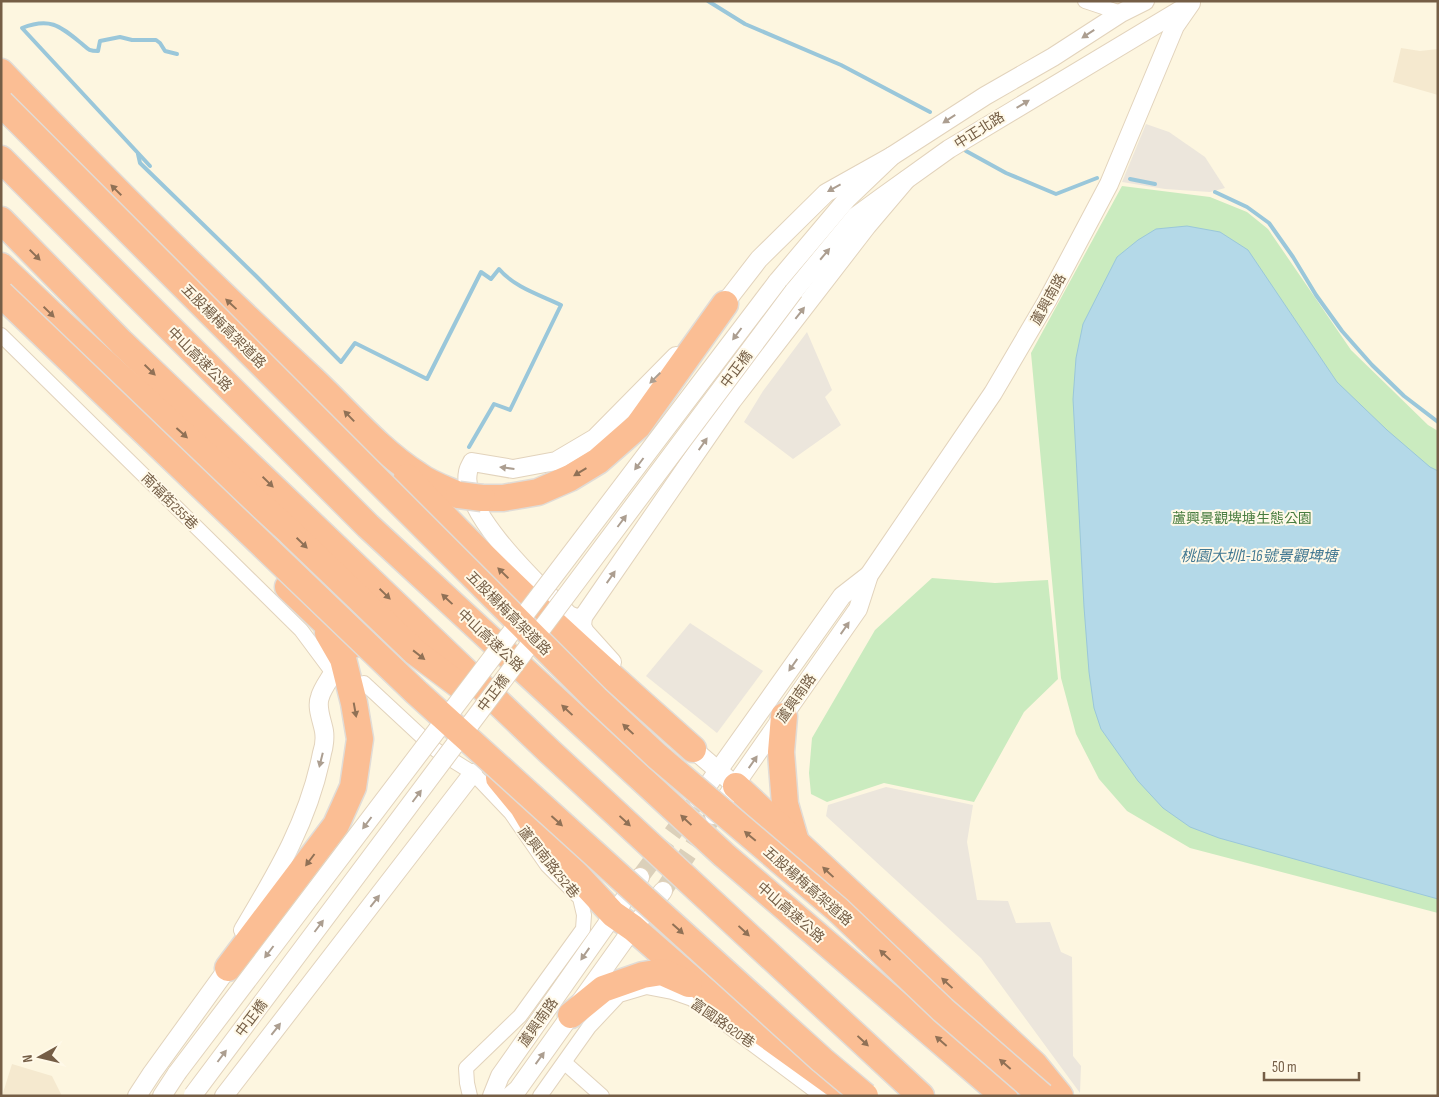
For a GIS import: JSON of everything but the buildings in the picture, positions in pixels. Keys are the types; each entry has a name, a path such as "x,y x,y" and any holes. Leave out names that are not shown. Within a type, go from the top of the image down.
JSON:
{"highway":[{"path":"1,72 64,138 220,294 318,384 479,551 615,680 693,749"},
{"name":"五股楊梅高架道路","path":"1,103 596,699 657,756 838,910 943,1010 1042,1096"},
{"name":"中山高速公路","path":"1,159 368,526 724,855 1004,1096"},
{"path":"1,220 121,342 550,752 921,1096"},
{"path":"1,266 61,324 290,532 415,652 550,752"},
{"path":"1,294 416,692 822,1060 865,1096"},
{"path":"372,440 418,476 470,496 503,498 538,492 570,478 598,461 638,426 725,304"},
{"path":"1,307 319,617 389,682 505,783 539,834 623,921 704,990 850,1096"},
{"path":"228,968 336,825 353,787 360,739 354,703 343,659 319,617"},
{"path":"784,716 781,752 785,804 796,843"},
{"path":"727,778 1034,1064 1060,1096"},
{"path":"571,1015 603,989 643,975 662,972 704,990"}],"street":[{"path":"1085,1 1121,14"},
{"name":"中正北路","path":"777,282 848,199 892,156 985,96 1053,57 1121,14 1146,1"},
{"name":"中正北路","path":"794,291 856,216 957,144 1193,2"},
{"name":"蘆興南路","path":"698,799 727,778 784,716 858,609 869,576 994,393 1047,301 1109,184 1175,26 1193,2"},
{"path":"583,617 576,618 569,615 491,533 477,510 468,485 467,473 472,462 513,469 547,463 556,461 594,438 679,353 725,304 759,259 826,193 892,156"},
{"path":"727,778 693,749 639,686 611,661 585,632 582,626 583,617 732,402 867,226 906,180"},
{"name":"中正橋","path":"162,1096 777,282"},
{"name":"中正橋","path":"193,1096 794,291"},
{"name":"南福街255巷","path":"1,334 301,630 333,673"},
{"name":"蘆興南路","path":"714,815 727,778 842,596 869,576"},
{"path":"137,1096 228,968 235,944 281,867 313,793 323,751 324,732 319,697 333,673"},
{"name":"蘆興南路252巷","path":"364,683 436,750 473,773 511,813 547,864 580,898 584,915 583,929 520,1016 466,1068 470,1096"},
{"path":"224,1096 473,773"},
{"name":"蘆興南路","path":"510,1096 518,1089 571,1015 623,921 640,877"},
{"name":"蘆興南路","path":"492,1096 500,1076 623,921 663,890"},
{"name":"富國路920巷","path":"540,1096 589,1027 619,995 646,986 692,999 822,1096"},
{"path":"565,1063 602,1096"}],"shaded area":[{"path":"1401,48 1420,51 1438,49 1438,95 1393,82"},
{"path":"1146,124 1169,132 1205,157 1225,188 1210,192 1165,189 1122,182"},
{"path":"807,332 832,390 825,397 841,425 793,459 744,422 763,391"},
{"path":"690,623 763,671 717,733 646,676"},
{"path":"886,787 973,805 967,842 977,900 1008,901 1016,923 1050,922 1061,952 1072,957 1073,1056 1081,1066 1080,1093 981,958 826,816 828,805"},
{"path":"12,1064 52,1076 62,1096 2,1096"}],"green space":[{"name":"桃園大圳1-16號景觀埤塘","path":"1122,186 1210,197 1247,212 1268,229 1351,350 1428,425 1438,431 1438,913 1190,848 1127,811 1099,779 1076,734 1061,678 1031,353"},
{"path":"932,578 995,583 1048,580 1058,679 1024,712 974,802 884,783 827,802 811,794 809,773 812,738 875,630"}],"water":[{"name":"桃園大圳1-16號景觀埤塘","path":"1187,226 1220,232 1248,250 1337,382 1387,430 1430,467 1438,471 1438,899 1219,838 1190,827 1163,808 1138,781 1101,729 1094,708 1084,607 1073,399 1076,358 1083,324 1117,257 1138,240 1156,229"}],"waterway":[{"path":"708,1 745,24 841,65 930,112"},
{"path":"150,166 22,28 40,23 54,25 67,32 92,51 98,51 100,41 120,37 132,40 156,40 165,51 177,54"},
{"path":"966,151 1006,173 1056,194 1097,178"},
{"path":"138,154 140,163 341,362 355,343 427,379 481,272 491,279 499,269 520,286 561,305 510,410 494,404 469,447"},
{"path":"1130,179 1155,184"},
{"path":"1215,192 1247,207 1269,223 1342,331 1372,365 1404,396 1438,422"}],"tunnel":[{"path":"640,877 698,799"},
{"path":"663,891 714,815"}],"park label":[{"name":"蘆興景觀埤塘生態公園","path":"1242,518"}]}
